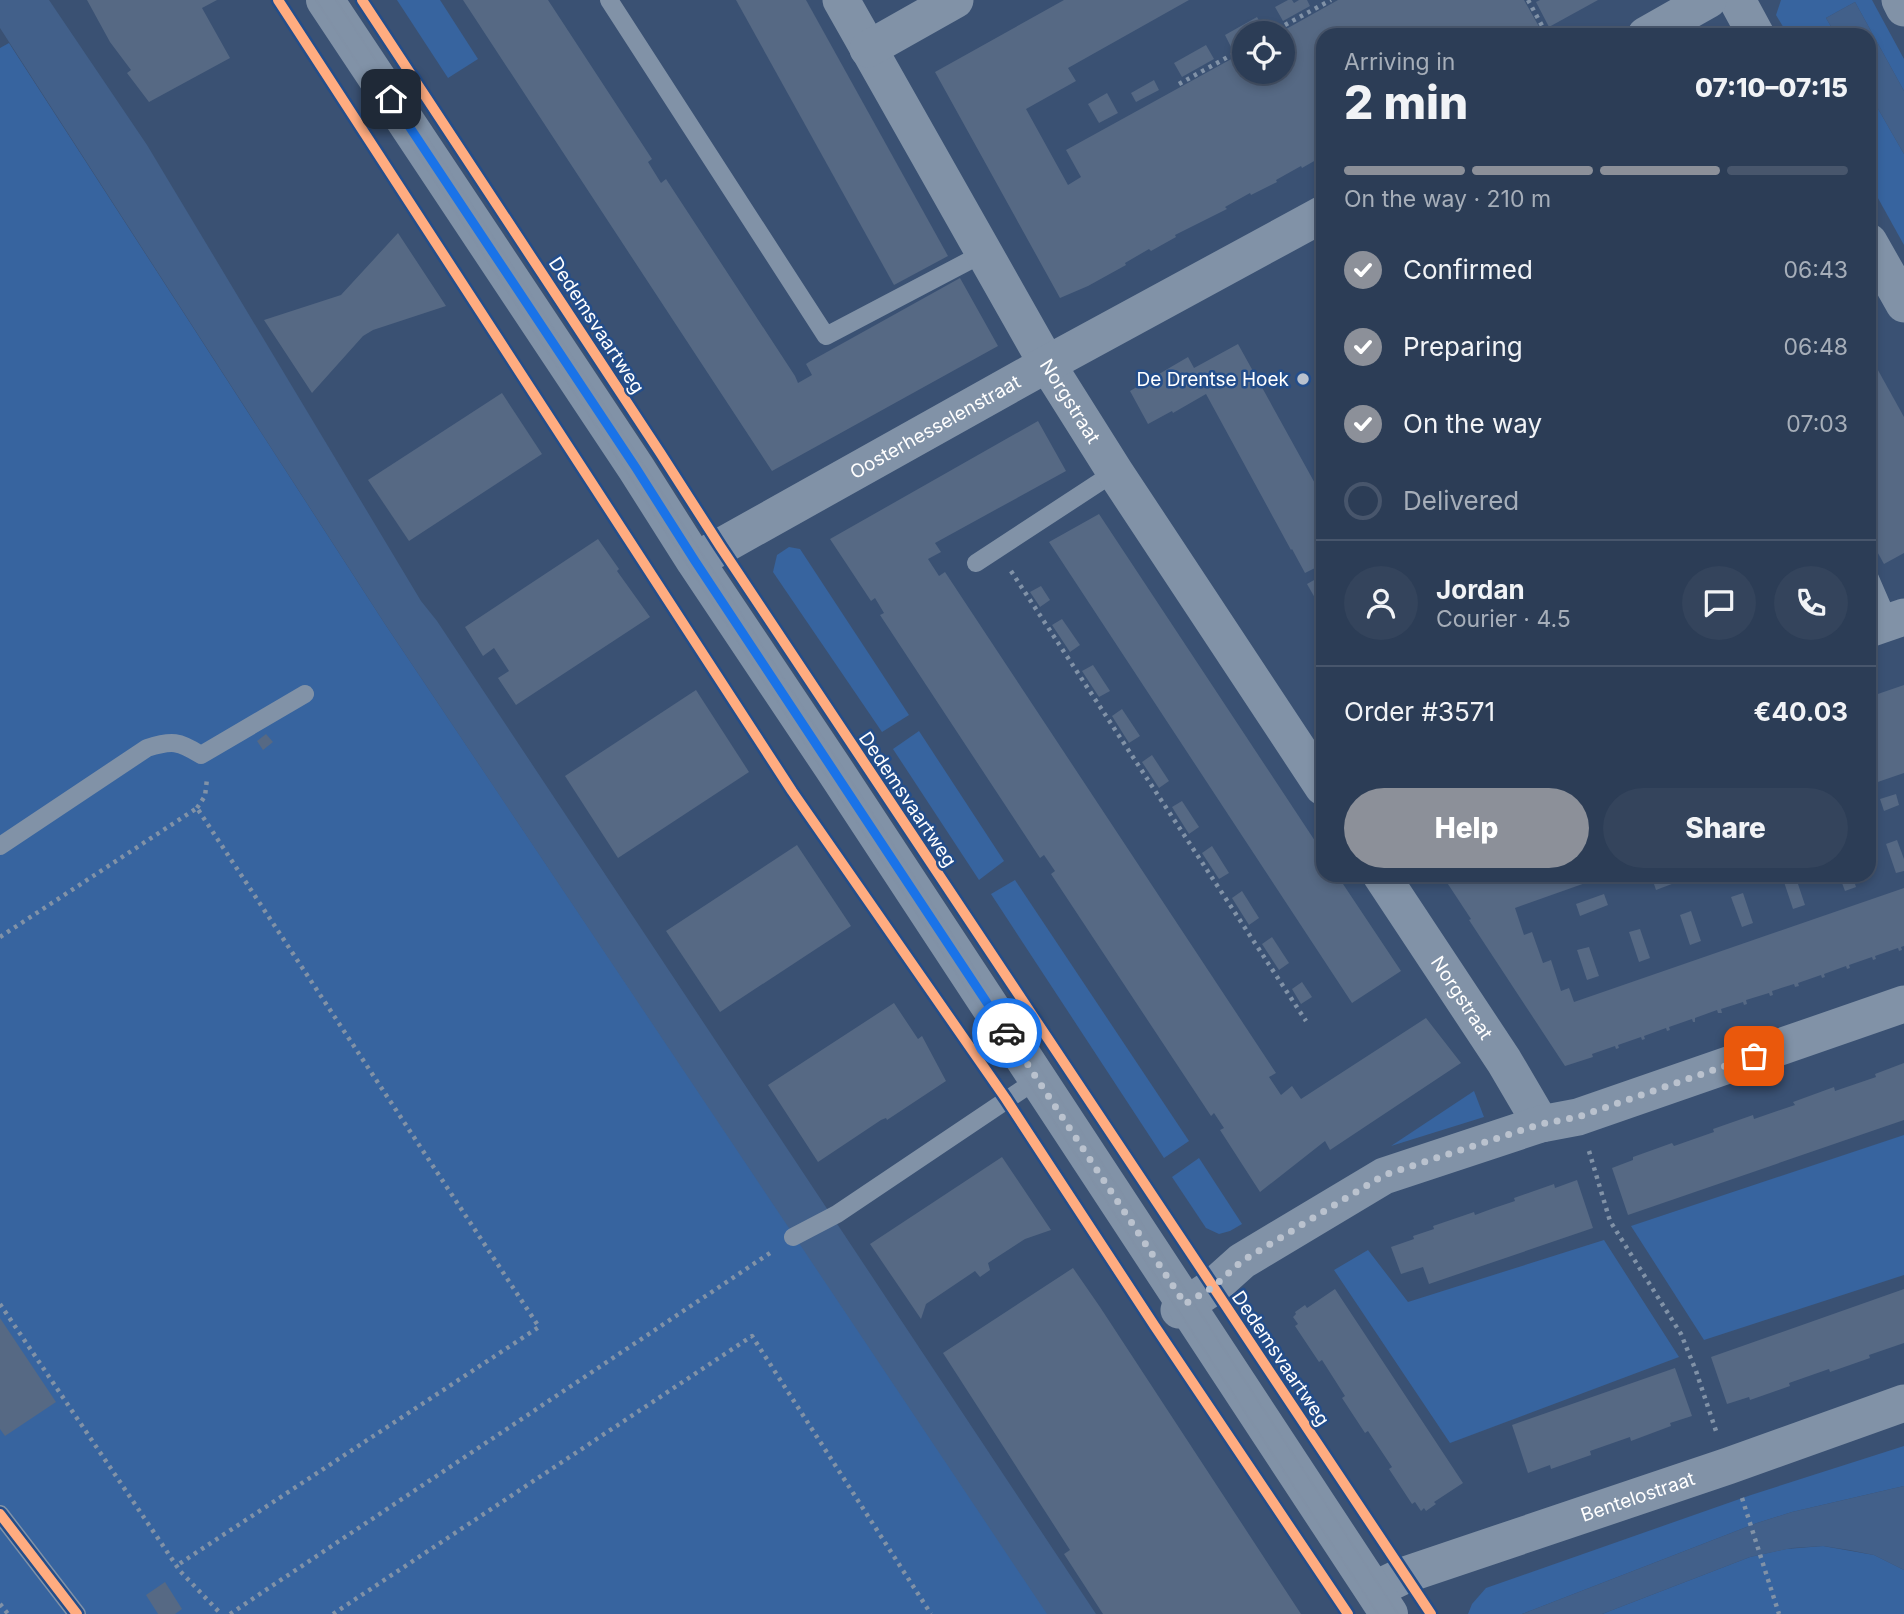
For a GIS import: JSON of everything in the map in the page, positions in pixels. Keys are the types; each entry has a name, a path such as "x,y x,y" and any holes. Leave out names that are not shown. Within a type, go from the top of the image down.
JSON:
{"street":[{"path":"325,0 1038,1079 1182,1307 1381,1602"},
{"name":"Norgstraat","path":"841,0 1047,364 1316,776"},
{"path":"868,49 955,0"},
{"path":"1658,28 1708,0"},
{"path":"1737,0 1752,28"},
{"path":"1900,0 1904,8"},
{"name":"Oosterhesselenstraat","path":"695,561 1047,364 1316,218"},
{"path":"1876,254 1904,304"},
{"name":"Norgstraat","path":"1386,882 1504,1061 1541,1124"},
{"path":"1182,1307 1213,1287 1242,1261 1384,1175 1541,1124 1578,1117 1904,1003"},
{"name":"Bentelostraat","path":"1381,1602 1405,1574 1728,1466 1904,1403"}],"lane":[{"path":"609,0 826,336 984,253"},
{"path":"976,563 1115,472"},
{"path":"1876,594 1887,622"},
{"path":"0,846 147,748 166,742 186,745 201,755 305,694"},
{"path":"793,1237 837,1214 1038,1079"},
{"path":"0,1514 77,1614"}],"path":[{"path":"1292,21 1331,0"},
{"path":"1528,0 1543,28"},
{"path":"1179,84 1232,55"},
{"path":"997,550 1306,1021"},
{"path":"0,937 197,808 539,1327 176,1566"},
{"path":"1578,1117 1610,1220 1681,1334 1696,1371 1728,1466 1744,1502 1779,1614"},
{"path":"230,1614 793,1237"},
{"path":"0,1304 176,1566 221,1614"},
{"path":"332,1614 752,1336 931,1614"},
{"path":"0,1604 8,1614"}],"shaded area":[{"path":"0,0 49,0 147,145 421,601 437,621 1096,1614 1047,1614 385,624 0,28"},
{"path":"397,0 440,0 478,59 448,78"},
{"path":"1781,0 1872,0 1904,59 1904,91 1876,40 1876,28 1869,28 1855,2 1826,18 1832,28 1784,28 1776,15"},
{"path":"1855,2 1869,28 1832,28 1826,18"},
{"path":"1876,40 1904,91 1904,154 1876,105"},
{"path":"9,43 385,624 1049,1614 0,1614 0,48"},
{"path":"1876,105 1904,154 1904,245 1876,195"},
{"path":"789,547 800,549 909,715 882,732 773,572 777,555"},
{"path":"919,731 1004,861 979,880 893,749"},
{"path":"1015,880 1189,1141 1164,1158 991,894"},
{"path":"1474,1091 1484,1117 1391,1146"},
{"path":"1904,1135 1904,1275 1704,1340 1631,1226"},
{"path":"1199,1158 1242,1224 1230,1231 1219,1234 1206,1228 1172,1177"},
{"path":"1604,1240 1679,1357 1450,1443 1334,1270 1368,1250 1408,1302"},
{"path":"1904,1446 1904,1486 1792,1512 1757,1523 1522,1614 1468,1614 1472,1604 1486,1588 1751,1495"},
{"path":"1904,1486 1904,1570 1874,1555 1849,1550 1823,1546 1792,1548 1750,1557 1602,1614 1522,1614 1757,1523 1792,1512"},
{"path":"1823,1546 1874,1555 1904,1570 1904,1614 1602,1614 1750,1557 1786,1549"}],"building":[{"path":"87,0 217,0 202,8 230,58 149,102 127,73 131,70 110,42"},
{"path":"463,0 548,0 652,159 648,162 661,183 666,179 798,383 812,375 806,364 809,362 960,278 998,346 772,471"},
{"path":"736,0 806,0 948,256 894,285"},
{"path":"1064,0 1189,0 1068,68 1076,81 1026,109 1068,185 1081,177 1066,150 1232,59 1232,84 1295,84 1295,24 1338,0 1524,0 1540,28 1316,28 1316,160 1251,195 1250,193 1225,207 1227,209 1175,235 1176,237 1151,251 1149,249 1088,286 1060,298 935,72"},
{"path":"1288,0 1294,3 1307,0 1310,6 1283,21 1275,7"},
{"path":"1598,0 1549,27 1536,2"},
{"path":"1232,31 1232,49 1225,35"},
{"path":"1206,45 1214,59 1182,77 1174,63"},
{"path":"1154,80 1159,90 1136,102 1131,93"},
{"path":"1107,93 1118,113 1099,123 1088,104"},
{"path":"398,233 446,306 373,330 363,336 312,393 264,320 341,295"},
{"path":"1238,344 1316,485 1316,568 1305,573 1206,394 1148,424 1130,391 1188,357 1194,368"},
{"path":"1876,367 1904,417 1904,553 1884,564 1876,550"},
{"path":"502,393 542,454 409,541 368,480"},
{"path":"1038,421 1066,471 935,543 941,552 928,559 939,576 945,572 1276,1073 1269,1077 1281,1095 1292,1086 1301,1099 1426,1018 1461,1063 1330,1150 1325,1141 1260,1192 1220,1130 1224,1128 1214,1113 1211,1116 1051,874 1055,871 1044,855 1040,858 880,615 884,613 875,598 871,601 830,539"},
{"path":"1099,514 1316,842 1316,882 1342,882 1401,971 1352,1003 1049,542"},
{"path":"598,539 650,617 516,705 498,678 509,671 494,648 483,656 465,627"},
{"path":"1316,579 1316,600 1307,584"},
{"path":"1041,586 1050,600 1040,607 1030,592"},
{"path":"1062,619 1080,645 1070,652 1052,625"},
{"path":"1093,665 1110,691 1099,697 1082,671"},
{"path":"1904,685 1904,773 1876,783 1876,695"},
{"path":"696,690 749,772 618,858 565,776"},
{"path":"1122,709 1140,736 1129,743 1112,716"},
{"path":"266,734 273,742 263,750 257,741"},
{"path":"1152,755 1169,781 1159,788 1142,762"},
{"path":"1896,794 1899,805 1884,811 1880,799"},
{"path":"1182,801 1199,827 1189,834 1172,807"},
{"path":"1897,840 1904,859 1904,871 1896,873 1886,844"},
{"path":"797,845 851,926 720,1012 666,931"},
{"path":"1212,846 1229,873 1219,879 1202,853"},
{"path":"1447,882 1588,882 1515,908 1524,935 1532,932 1543,963 1551,960 1561,991 1569,988 1574,1002 1904,888 1902,950 1899,951 1898,948 1875,956 1876,959 1873,960 1872,957 1849,965 1850,968 1847,969 1846,966 1824,974 1825,977 1822,978 1821,975 1798,983 1799,986 1795,987 1794,984 1772,991 1773,995 1770,996 1769,993 1746,1000 1747,1004 1744,1005 1743,1002 1721,1009 1722,1013 1717,1010 1695,1018 1695,1022 1692,1019 1669,1027 1670,1030 1667,1031 1666,1028 1644,1036 1645,1039 1642,1040 1641,1037 1618,1045 1619,1048 1616,1049 1615,1046 1565,1066 1469,920 1471,919"},
{"path":"1653,882 1677,882 1656,890"},
{"path":"1784,882 1797,882 1805,905 1793,909"},
{"path":"1842,882 1854,882 1856,887 1845,891"},
{"path":"1242,891 1259,918 1249,925 1232,898"},
{"path":"1743,893 1753,923 1742,927 1731,897"},
{"path":"1604,894 1608,905 1580,916 1576,904"},
{"path":"1691,911 1701,941 1690,945 1680,915"},
{"path":"1640,929 1650,958 1639,962 1629,932"},
{"path":"1272,937 1289,963 1279,970 1262,944"},
{"path":"1589,947 1599,976 1587,980 1577,950"},
{"path":"1302,982 1312,997 1301,1004 1292,989"},
{"path":"894,1003 918,1039 922,1036 946,1081 818,1162 768,1085"},
{"path":"1904,1063 1904,1120 1628,1215 1612,1168 1633,1160 1633,1157 1714,1132 1713,1129 1753,1115 1754,1119 1795,1105 1793,1102 1834,1087 1835,1091 1876,1077 1875,1074"},
{"path":"1002,1157 1051,1230 1025,1239 988,1263 990,1270 980,1277 975,1271 926,1304 921,1319 870,1244"},
{"path":"1577,1180 1593,1228 1429,1284 1423,1267 1401,1274 1391,1247 1434,1229 1433,1226 1474,1212 1475,1215 1554,1184 1555,1188"},
{"path":"1073,1268 1301,1614 1103,1614 1064,1554 1070,1550 943,1353"},
{"path":"1335,1289 1463,1483 1434,1502 1436,1504 1426,1511 1424,1508 1421,1511 1415,1502 1412,1504 1389,1469 1392,1467 1342,1398 1345,1396 1322,1360 1319,1362 1295,1326 1298,1324 1293,1317 1295,1312 1305,1305 1307,1308"},
{"path":"1904,1289 1904,1343 1830,1372 1829,1369 1789,1383 1790,1386 1750,1400 1749,1397 1727,1404 1711,1357"},
{"path":"0,1318 56,1402 5,1436 0,1429"},
{"path":"1675,1368 1692,1416 1631,1441 1630,1437 1590,1451 1591,1455 1551,1469 1550,1465 1528,1473 1512,1425"},
{"path":"165,1582 182,1609 175,1614 158,1614 146,1595"}],"tram line":[{"path":"316,0 1378,1614"},
{"path":"336,0 1398,1614"}],"cycle path":[{"path":"278,0 792,791 1006,1099 1348,1614"},
{"name":"Dedemsvaartweg","path":"362,0 720,546 1431,1614"},
{"path":"0,1514 77,1614"}],"way so far":[{"path":"1007,1033 1185,1304 1213,1287 1242,1261 1384,1175 1541,1124 1578,1117 1754,1056"}],"place":[{"name":"De Drentse Hoek","path":"1303,379"}],"route":[{"path":"391,99 1007,1033"}]}
